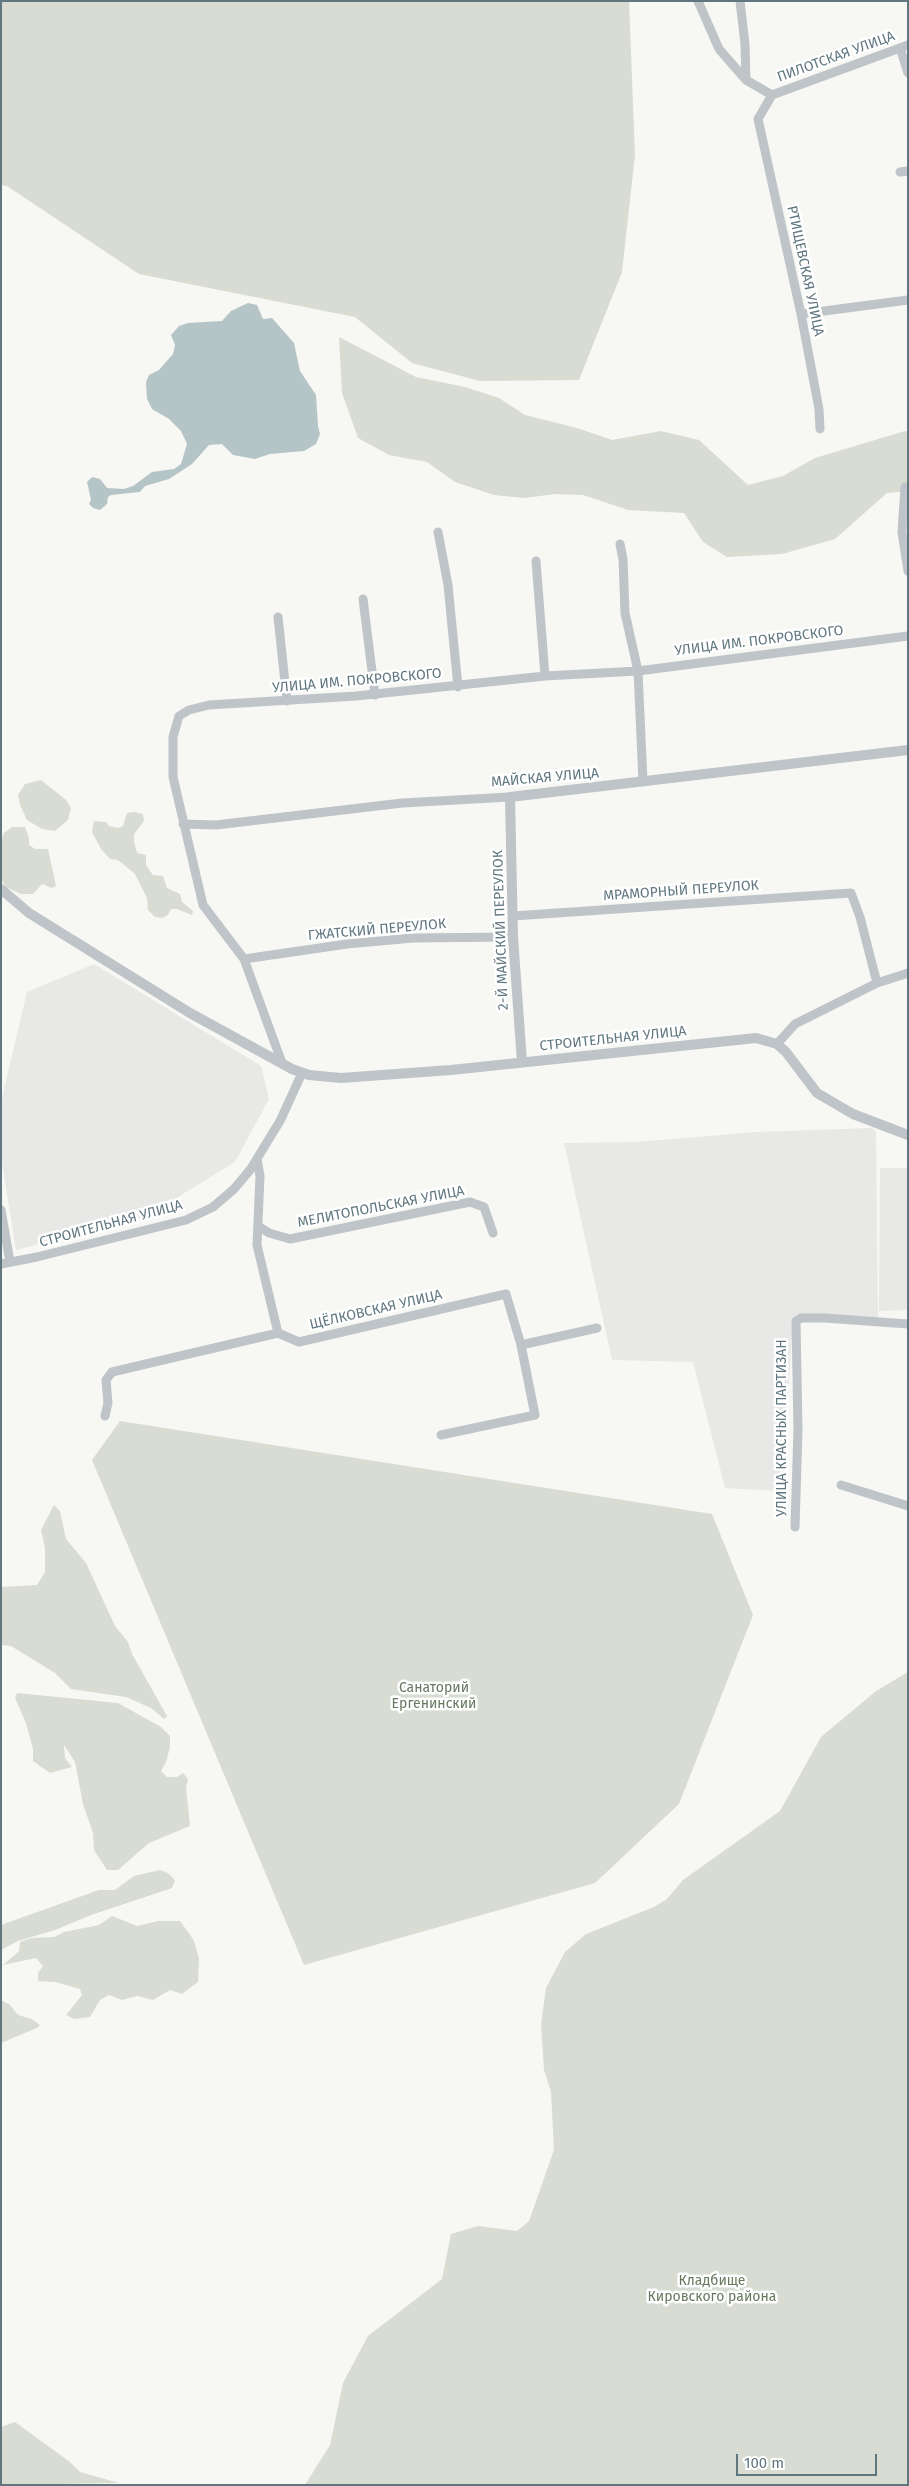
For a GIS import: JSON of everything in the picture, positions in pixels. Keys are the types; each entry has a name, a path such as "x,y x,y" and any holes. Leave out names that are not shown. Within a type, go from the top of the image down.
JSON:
{"street":[{"path":"698,1 719,48 746,80 772,96"},
{"path":"740,1 745,44 746,80"},
{"path":"904,46 908,73"},
{"name":"ПИЛОТСКАЯ УЛИЦА","path":"758,119 772,96 904,46"},
{"name":"РТИЩЕВСКАЯ УЛИЦА","path":"758,119 801,314 819,409 820,429"},
{"path":"801,314 908,300"},
{"path":"906,487 902,532 908,571"},
{"path":"438,532 448,586 458,687"},
{"path":"620,544 625,613 638,672 643,782"},
{"path":"536,561 545,676"},
{"path":"363,598 375,694"},
{"path":"278,617 287,701"},
{"name":"УЛИЦА ИМ. ПОКРОВСКОГО","path":"282,1063 244,959 204,905 173,777 173,737 179,716 189,710 209,705 287,701 458,687 545,676 638,672 908,636"},
{"name":"МАЙСКАЯ УЛИЦА","path":"183,824 216,825 402,803 510,797 908,750"},
{"name":"2-Й МАЙСКИЙ ПЕРЕУЛОК","path":"510,797 513,937 522,1062"},
{"name":"СТРОИТЕЛЬНАЯ УЛИЦА","path":"1,889 29,913 190,1013 302,1073 341,1078 554,1060 730,1039 756,1038 777,1044"},
{"name":"МРАМОРНЫЙ ПЕРЕУЛОК","path":"513,916 851,893 860,917 877,983"},
{"name":"ГЖАТСКИЙ ПЕРЕУЛОК","path":"244,959 347,944 413,938 513,937"},
{"path":"908,973 877,983 795,1024 777,1044 786,1052 816,1093 852,1114 908,1135"},
{"name":"СТРОИТЕЛЬНАЯ УЛИЦА","path":"6,1263 186,1220 213,1206 234,1189 257,1159 280,1121 302,1073"},
{"path":"105,1416 108,1403 106,1380 112,1372 278,1334 257,1245 260,1176 257,1159"},
{"name":"МЕЛИТОПОЛЬСКАЯ УЛИЦА","path":"258,1226 269,1233 290,1239 470,1202 484,1207 493,1233"},
{"path":"1,1210 6,1263"},
{"name":"ЩЁЛКОВСКАЯ УЛИЦА","path":"278,1334 299,1342 506,1294 521,1345"},
{"name":"УЛИЦА КРАСНЫХ ПАРТИЗАН","path":"795,1527 798,1430 796,1321 802,1318 825,1318 908,1324"},
{"path":"441,1435 535,1415 521,1345 597,1328"},
{"path":"841,1484 908,1506"}],"shaded area":[{"path":"248,303 257,305 263,319 272,318 294,343 300,371 316,395 320,434 316,444 304,451 270,454 255,459 233,455 222,444 209,445 192,464 169,479 145,486 140,492 111,495 108,497 107,504 100,510 93,508 89,504 91,500 87,482 92,477 100,479 107,488 124,489 133,486 152,472 174,469 181,464 187,444 181,431 169,419 152,409 147,399 146,382 149,375 159,370 173,354 175,345 171,335 179,326 188,323 222,321 231,311"},
{"path":"94,964 261,1066 269,1099 235,1162 178,1197 172,1211 16,1250 1,1157 1,1102 27,992"},
{"path":"872,1128 876,1132 878,1318 793,1322 786,1428 777,1491 725,1488 693,1362 612,1360 564,1143 637,1142 757,1132"},
{"path":"880,1168 908,1168 908,1310 879,1311"}],"green space":[{"path":"1,1 629,1 635,155 622,272 579,380 480,381 412,363 355,317 139,274 7,186 1,185"},
{"path":"339,337 416,377 465,387 499,398 525,415 577,428 612,440 661,431 699,440 748,485 783,476 815,458 905,431 908,432 908,491 887,493 835,539 782,554 727,557 703,542 684,513 628,510 583,495 556,494 524,498 494,495 455,482 427,462 389,455 358,438 342,393"},
{"path":"41,780 66,800 71,808 68,820 55,831 42,829 27,820 20,805 18,795 25,784"},
{"path":"127,813 143,814 144,821 134,834 137,853 146,855 146,865 153,875 163,876 167,888 180,894 182,902 193,911 192,915 177,909 171,909 168,915 162,918 155,917 148,910 147,898 135,874 118,860 110,859 101,849 92,832 94,821 106,822 109,826 118,828 123,826"},
{"path":"12,827 25,827 29,838 29,845 35,849 48,849 56,886 52,888 42,884 33,894 21,894 6,887 1,879 1,841 4,833"},
{"name":"Санаторий Ергенинский","path":"120,1421 712,1514 753,1615 679,1804 595,1883 304,1965 92,1460"},
{"path":"54,1505 60,1511 66,1539 86,1563 115,1626 128,1642 132,1654 167,1716 164,1719 151,1708 126,1697 71,1689 55,1673 11,1646 1,1645 1,1587 37,1585 45,1572 45,1548 41,1530"},
{"name":"Кладбище Кировского района","path":"908,1672 908,2485 305,2485 330,2445 343,2383 368,2336 442,2279 451,2234 478,2226 517,2231 529,2221 554,2150 551,2092 544,2070 541,2024 546,1988 565,1952 586,1934 654,1907 667,1899 683,1880 780,1811 821,1737 876,1691"},
{"path":"17,1693 118,1703 161,1727 170,1736 170,1747 166,1762 161,1771 167,1777 177,1777 183,1773 188,1779 186,1788 190,1826 149,1843 118,1870 107,1870 94,1850 93,1833 83,1804 75,1762 64,1745 65,1758 72,1767 50,1773 33,1761 33,1749 26,1723 15,1698"},
{"path":"160,1870 168,1873 175,1880 172,1888 91,1915 55,1930 18,1941 1,1950 1,1925 99,1890 115,1890 134,1876"},
{"path":"112,1916 137,1926 158,1921 180,1921 193,1939 196,1948 199,1959 198,1982 182,1994 170,1990 153,2000 137,1996 122,2000 109,1995 100,2000 90,2017 74,2019 66,2015 82,1995 80,1989 55,1982 38,1981 38,1973 43,1966 36,1958 3,1965 19,1951 20,1942 31,1938 54,1937 64,1932 99,1925"},
{"path":"1,2000 10,2005 18,2015 32,2019 40,2025 1,2043"},
{"path":"15,2422 70,2462 80,2472 119,2483 1,2485 1,2427"}]}
